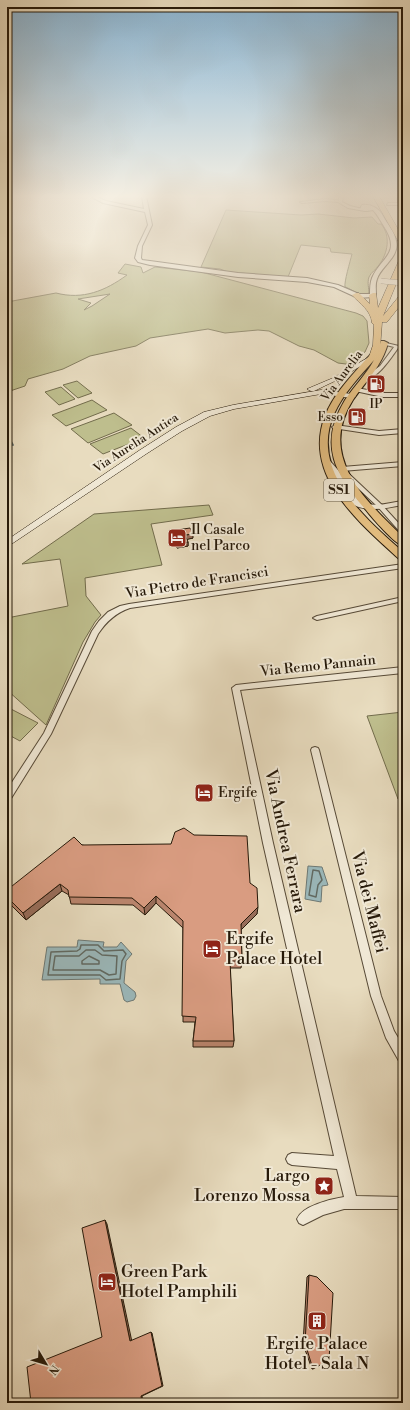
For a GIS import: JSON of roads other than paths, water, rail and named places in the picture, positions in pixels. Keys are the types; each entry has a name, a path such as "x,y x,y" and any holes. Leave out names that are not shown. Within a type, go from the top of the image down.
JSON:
{"highway":[{"name":"Via Aurelia","path":"372,357 377,346 377,331 380,316 401,262"},
{"name":"Via Aurelia","path":"384,343 384,320 403,272"},
{"path":"356,295 368,306 375,316"},
{"path":"372,295 377,331"},
{"path":"384,320 403,297"}],"main road":[{"name":"Via Aurelia","path":"384,343 382,354 354,393 335,426 334,449 343,471 368,508 403,543"},
{"name":"Via Aurelia","path":"372,357 336,403 325,430 324,453 337,486 347,502 403,557"},
{"path":"325,392 323,390 324,387 372,357"},
{"path":"294,396 335,379"},
{"path":"294,396 325,392 343,394 354,393"},
{"path":"294,396 323,395 336,403"},
{"name":"Via Aurelia Antica","path":"7,544 91,486 174,432 197,419 220,410 294,396"}],"street":[{"path":"147,262 242,276 313,281 342,288 356,295 372,295 374,280 387,262"},
{"path":"374,280 403,283"},
{"path":"384,343 403,348"},
{"name":"Via Aurelia","path":"365,379 383,366 397,346"},
{"path":"354,393 403,395"},
{"path":"335,426 379,433 403,431"},
{"path":"327,463 335,472 355,502 361,506 368,508 403,503"},
{"path":"343,471 403,464"},
{"name":"Via Aurelia","path":"343,471 380,506 403,532"},
{"path":"371,527 369,523 370,520 376,516 383,516 392,521"},
{"name":"Via Pietro de Francisci","path":"7,796 47,734 94,633 101,622 116,610 129,606 403,566"},
{"path":"317,618 403,599"},
{"name":"Via Remo Pannain","path":"236,688 403,670"},
{"name":"Via Andrea Ferrara","path":"236,688 270,851 342,1163"},
{"name":"Via dei Maffei","path":"315,750 376,996 390,1034 403,1057"},
{"path":"292,1159 342,1163 351,1202"},
{"path":"303,1219 320,1208 351,1202 403,1203"}],"water":[{"path":"308,866 322,867 328,885 322,886 321,902 305,899"},
{"path":"78,940 104,942 103,947 117,947 121,942 132,954 126,961 124,983 135,992 136,996 134,1000 127,1002 124,1000 120,984 100,984 100,979 42,980 47,947 77,947"}],"waterway":[{"path":"7,435 13,445"}],"place":[{"name":"IP","path":"376,384"},
{"name":"Esso","path":"357,417"},
{"name":"Il Casale nel Parco","path":"177,538"},
{"name":"Ergife","path":"204,793"},
{"name":"Ergife Palace Hotel","path":"212,949"},
{"name":"Largo Lorenzo Mossa","path":"324,1186"},
{"name":"Green Park Hotel Pamphili","path":"107,1282"},
{"name":"Ergife Palace Hotel - Sala N","path":"317,1321"}]}
